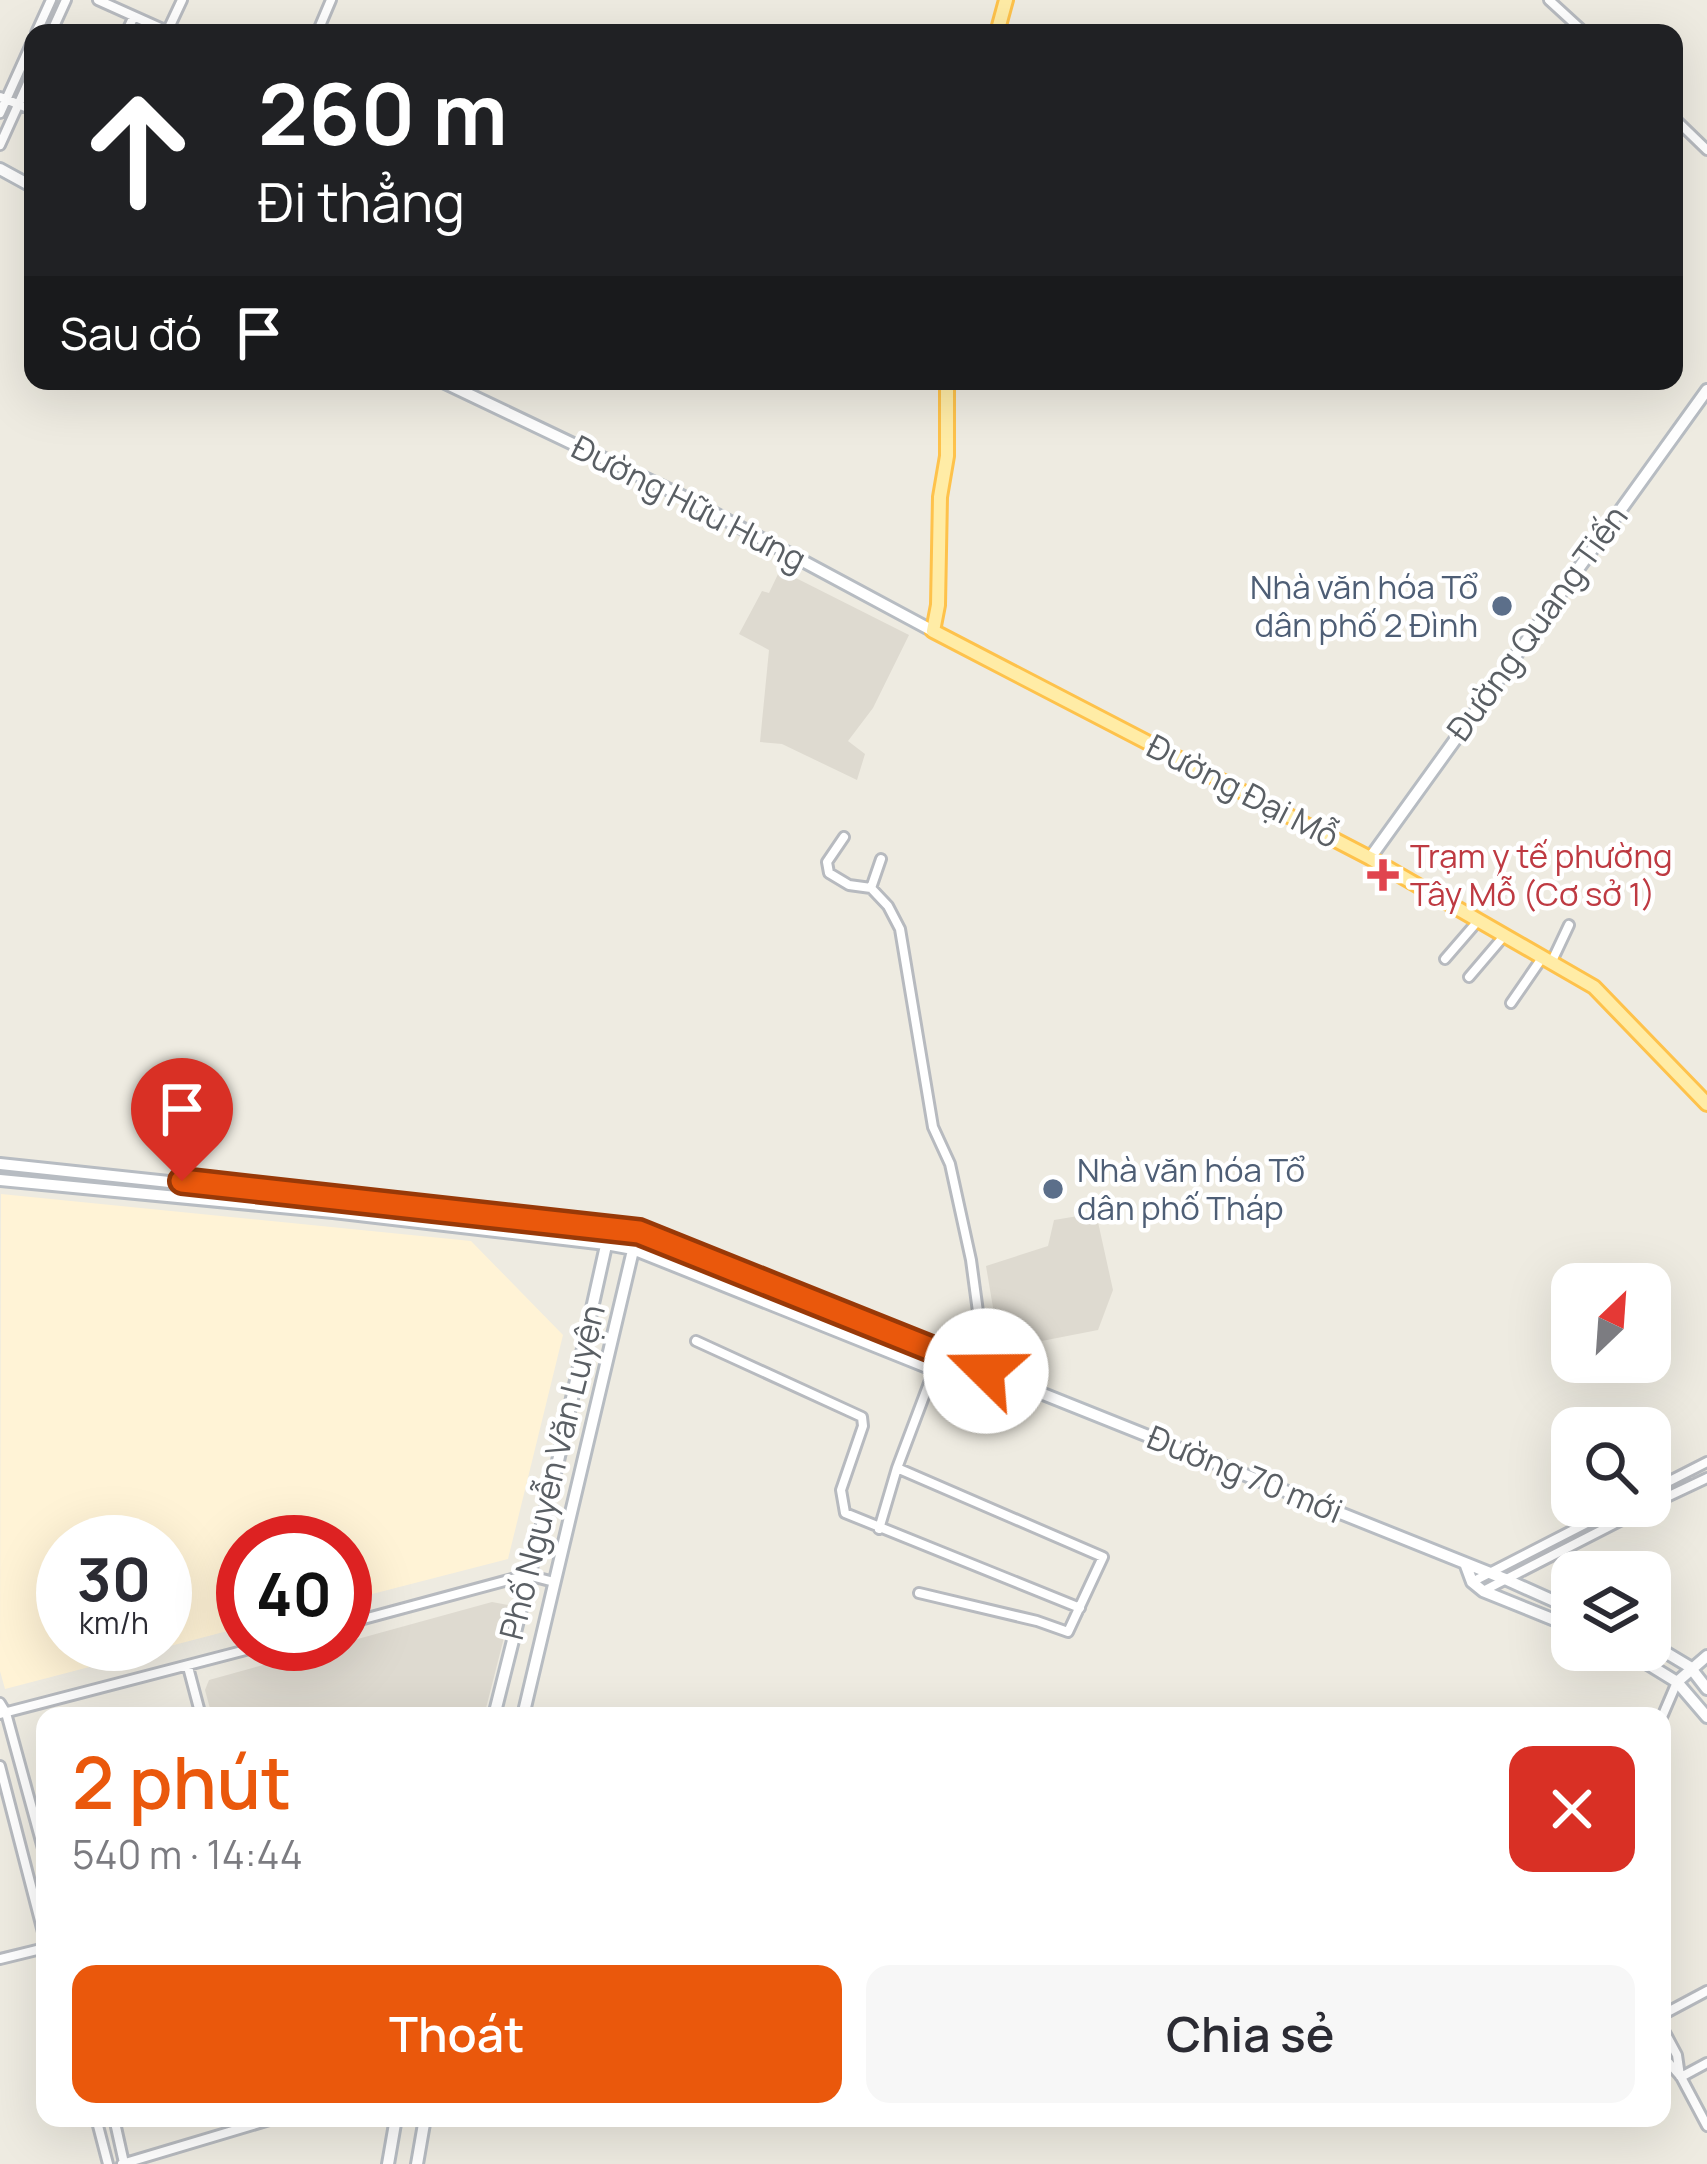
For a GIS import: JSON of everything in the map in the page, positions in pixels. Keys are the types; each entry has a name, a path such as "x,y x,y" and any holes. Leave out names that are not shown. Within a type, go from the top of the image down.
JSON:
{"main road":[{"path":"933,631 947,390"},
{"name":"Đường Đại Mỗ","path":"933,631 1370,858 1594,987 1707,1104"}],"street":[{"path":"98,0 150,24"},
{"path":"1549,0 1575,24"},
{"path":"130,24 134,16"},
{"path":"0,113 24,57"},
{"path":"0,145 24,91"},
{"path":"3,98 24,106"},
{"path":"1683,127 1707,150"},
{"name":"Đường Hữu Hưng","path":"460,390 680,495 933,631"},
{"name":"Đường Quang Tiến","path":"1370,858 1707,390"},
{"path":"844,837 827,862 829,872 849,885 871,888 900,928 934,1127 950,1164 971,1260 986,1371"},
{"path":"871,888 880,860"},
{"path":"1445,959 1478,920"},
{"path":"1511,1003 1569,925"},
{"path":"1469,977 1504,936"},
{"path":"0,1164 334,1205"},
{"name":"Đường 70 mới","path":"0,1180 639,1232 1551,1600"},
{"name":"Đường 70 mới","path":"334,1205 633,1250 992,1394 1024,1387"},
{"name":"Phố Nguyễn Văn Luyện","path":"496,1707 611,1227"},
{"name":"Phố Nguyễn Văn Luyện","path":"525,1707 639,1232"},
{"path":"696,1341 862,1417 842,1490 845,1513 1080,1608"},
{"path":"878,1528 934,1370"},
{"path":"1671,1480 1707,1462"},
{"path":"897,1468 1103,1557 1068,1632 919,1593"},
{"path":"1671,1495 1707,1478"},
{"path":"1472,1582 1579,1527"},
{"path":"1483,1591 1607,1527"},
{"path":"1465,1563 1472,1582 1483,1591 1551,1619"},
{"path":"372,1617 527,1575 554,1582"},
{"path":"1671,1656 1690,1667 1707,1689"},
{"path":"1666,1707 1677,1682 1707,1656"},
{"path":"36,1825 2,1710 167,1671"},
{"path":"189,1671 199,1707"},
{"path":"1659,1671 1677,1682 1707,1717"},
{"path":"0,1766 36,1908"},
{"path":"0,1959 36,1947"},
{"path":"1671,2010 1707,1991"},
{"path":"1671,2044 1681,2077"},
{"path":"1681,2077 1707,2063"},
{"path":"1671,2065 1707,2126"},
{"path":"98,2127 107,2164"},
{"path":"116,2127 123,2164 246,2127"},
{"path":"388,2164 394,2127"},
{"path":"417,2164 423,2127"}],"shaded area":[{"path":"780,570 909,635 873,708 848,741 865,754 857,780 782,744 760,742 769,650 739,634 762,591 769,593"},
{"path":"1,1194 471,1241 563,1335 508,1559 372,1594 372,1515 216,1515 216,1634 192,1640 192,1515 36,1515 36,1671 74,1671 5,1689 0,1671"},
{"path":"1096,1213 1113,1290 1098,1330 1000,1349 986,1266 1048,1246 1054,1220"},
{"path":"492,1602 508,1605 510,1614 486,1707 210,1707 205,1690 209,1680 242,1671 372,1671 372,1635"}],"place":[{"name":"Nhà văn hóa Tổ dân phố 2 Đình","path":"1502,606"},
{"name":"Trạm y tế phường Tây Mỗ (Cơ sở 1)","path":"1383,875"},
{"name":"Nhà văn hóa Tổ dân phố Tháp","path":"1053,1189"}],"route":[{"path":"182,1181 639,1232 986,1371"}]}
